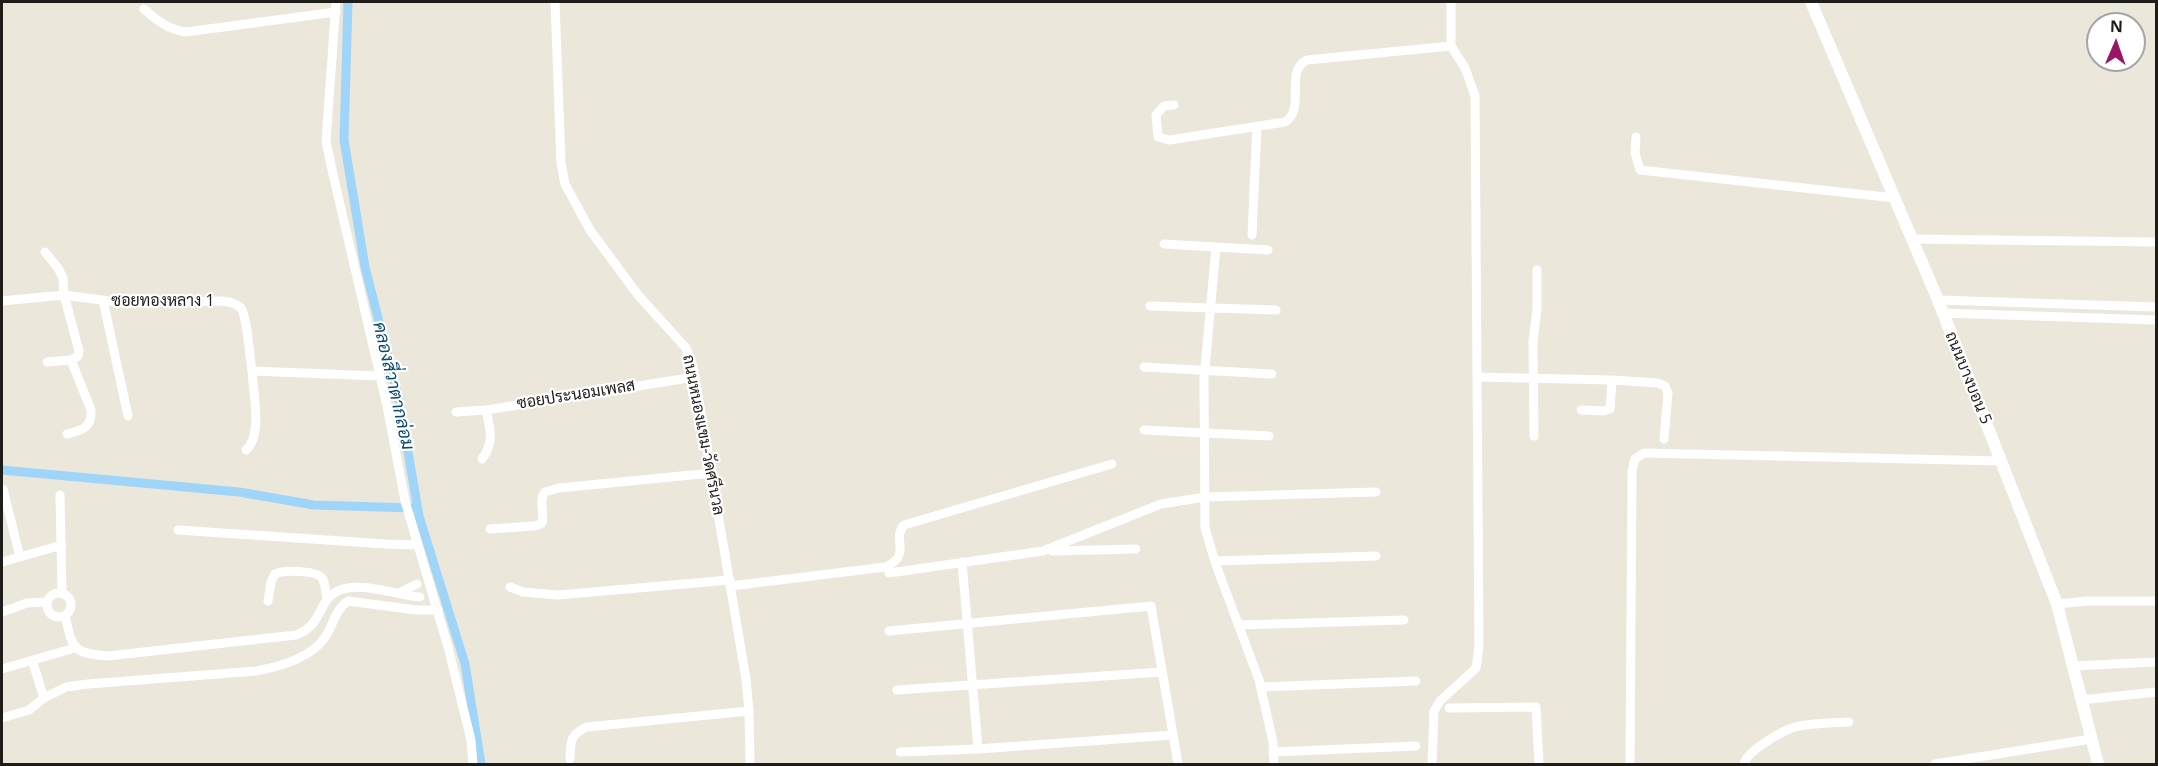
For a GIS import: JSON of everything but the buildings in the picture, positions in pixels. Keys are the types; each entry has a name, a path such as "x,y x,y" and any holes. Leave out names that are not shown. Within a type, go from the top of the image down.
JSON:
{"main road":[{"name":"ถนนบางบอน 5","path":"1811,2 1938,300 2057,604 2097,765"}],"street":[{"path":"336,2 326,141 392,433 398,473 418,545 426,596 438,610 462,699 471,740 473,765"},
{"name":"ถนนหนองแขม-วัดศรีนวล","path":"555,2 561,163 565,184 575,205 614,265 686,348 695,377 731,583 749,711 750,765"},
{"path":"1432,765 1434,711 1440,701 1476,668 1479,657 1475,96 1465,68 1451,42 1451,2"},
{"path":"144,9 162,25 186,32 336,12"},
{"path":"1174,105 1164,106 1156,115 1158,137 1162,140 1285,122 1291,118 1294,111 1296,70 1299,63 1306,60 1451,42"},
{"path":"1252,235 1257,126"},
{"path":"1636,137 1635,153 1640,170 1895,198"},
{"path":"1911,239 2157,242"},
{"path":"1164,244 1268,250"},
{"path":"1215,248 1205,370 1205,528 1261,687 1274,752 1274,765"},
{"path":"45,252 63,278 64,295 78,344 78,356 71,360 47,362"},
{"path":"1534,436 1533,340 1537,309 1537,270"},
{"name":"ซอยทองหลาง 1","path":"2,301 64,295 123,303 223,301 233,303 242,310 252,371 256,432 251,446 246,450"},
{"path":"103,300 128,416"},
{"path":"1938,300 2152,307 2152,320 1943,313"},
{"path":"2046,304 2046,316"},
{"path":"1150,306 1276,310"},
{"path":"66,434 86,428 91,418 91,411 71,360"},
{"path":"1144,367 1272,374"},
{"path":"252,371 379,376"},
{"name":"ซอยประนอมเพลส","path":"456,412 486,410 695,377"},
{"path":"1478,377 1534,377 1657,383 1665,386 1668,393 1664,446"},
{"path":"1581,410 1610,409 1612,380"},
{"path":"482,459 490,446 491,438 486,410"},
{"path":"1144,430 1269,436"},
{"path":"1630,765 1632,471 1635,459 1664,446 2001,461"},
{"path":"510,587 523,592 558,595 731,583 885,567 895,563 900,556 901,529 904,525 1112,464"},
{"path":"490,529 535,526 542,523 542,500 545,492 560,488 712,473"},
{"path":"3,489 20,557"},
{"path":"1043,551 1161,504 1205,498 1376,492"},
{"path":"60,495 62,594"},
{"path":"178,530 418,545"},
{"path":"2,562 62,545"},
{"path":"889,573 1043,551 1136,549"},
{"path":"1215,561 1376,556"},
{"path":"962,562 978,748"},
{"path":"268,601 275,574 286,571 317,574 322,578 327,599"},
{"path":"401,592 423,583"},
{"path":"65,616 75,648 91,655 108,656 296,635 314,624 327,599 345,588 364,587 401,592 409,597 426,596"},
{"path":"2,612 27,603 47,602 53,595 62,594 70,599 71,609 65,616 55,617 48,611 47,602"},
{"path":"2057,604 2087,601 2157,601"},
{"path":"2,718 29,710 44,698 66,687 255,671 282,665 308,654 323,641 338,610 348,602 417,610 438,610"},
{"path":"889,631 1151,606 1178,765"},
{"path":"1239,625 1404,620"},
{"path":"2,669 75,648"},
{"path":"32,660 44,698"},
{"path":"2072,666 2157,662"},
{"path":"897,690 1162,672"},
{"path":"1261,687 1416,681"},
{"path":"2081,700 2157,692"},
{"path":"1449,708 1536,707 1539,765"},
{"path":"570,759 572,738 576,732 587,727 749,711"},
{"path":"1744,765 1745,759 1751,752 1793,727 1850,722"},
{"path":"900,752 1173,735"},
{"path":"1935,765 2091,739"},
{"path":"1274,752 1416,746"}],"waterway":[{"name":"คลองสี่วาตากล่อม","path":"348,2 344,140 365,267 399,400 419,516 465,664 481,764"},
{"path":"2,470 239,492 314,505 412,508"}]}
